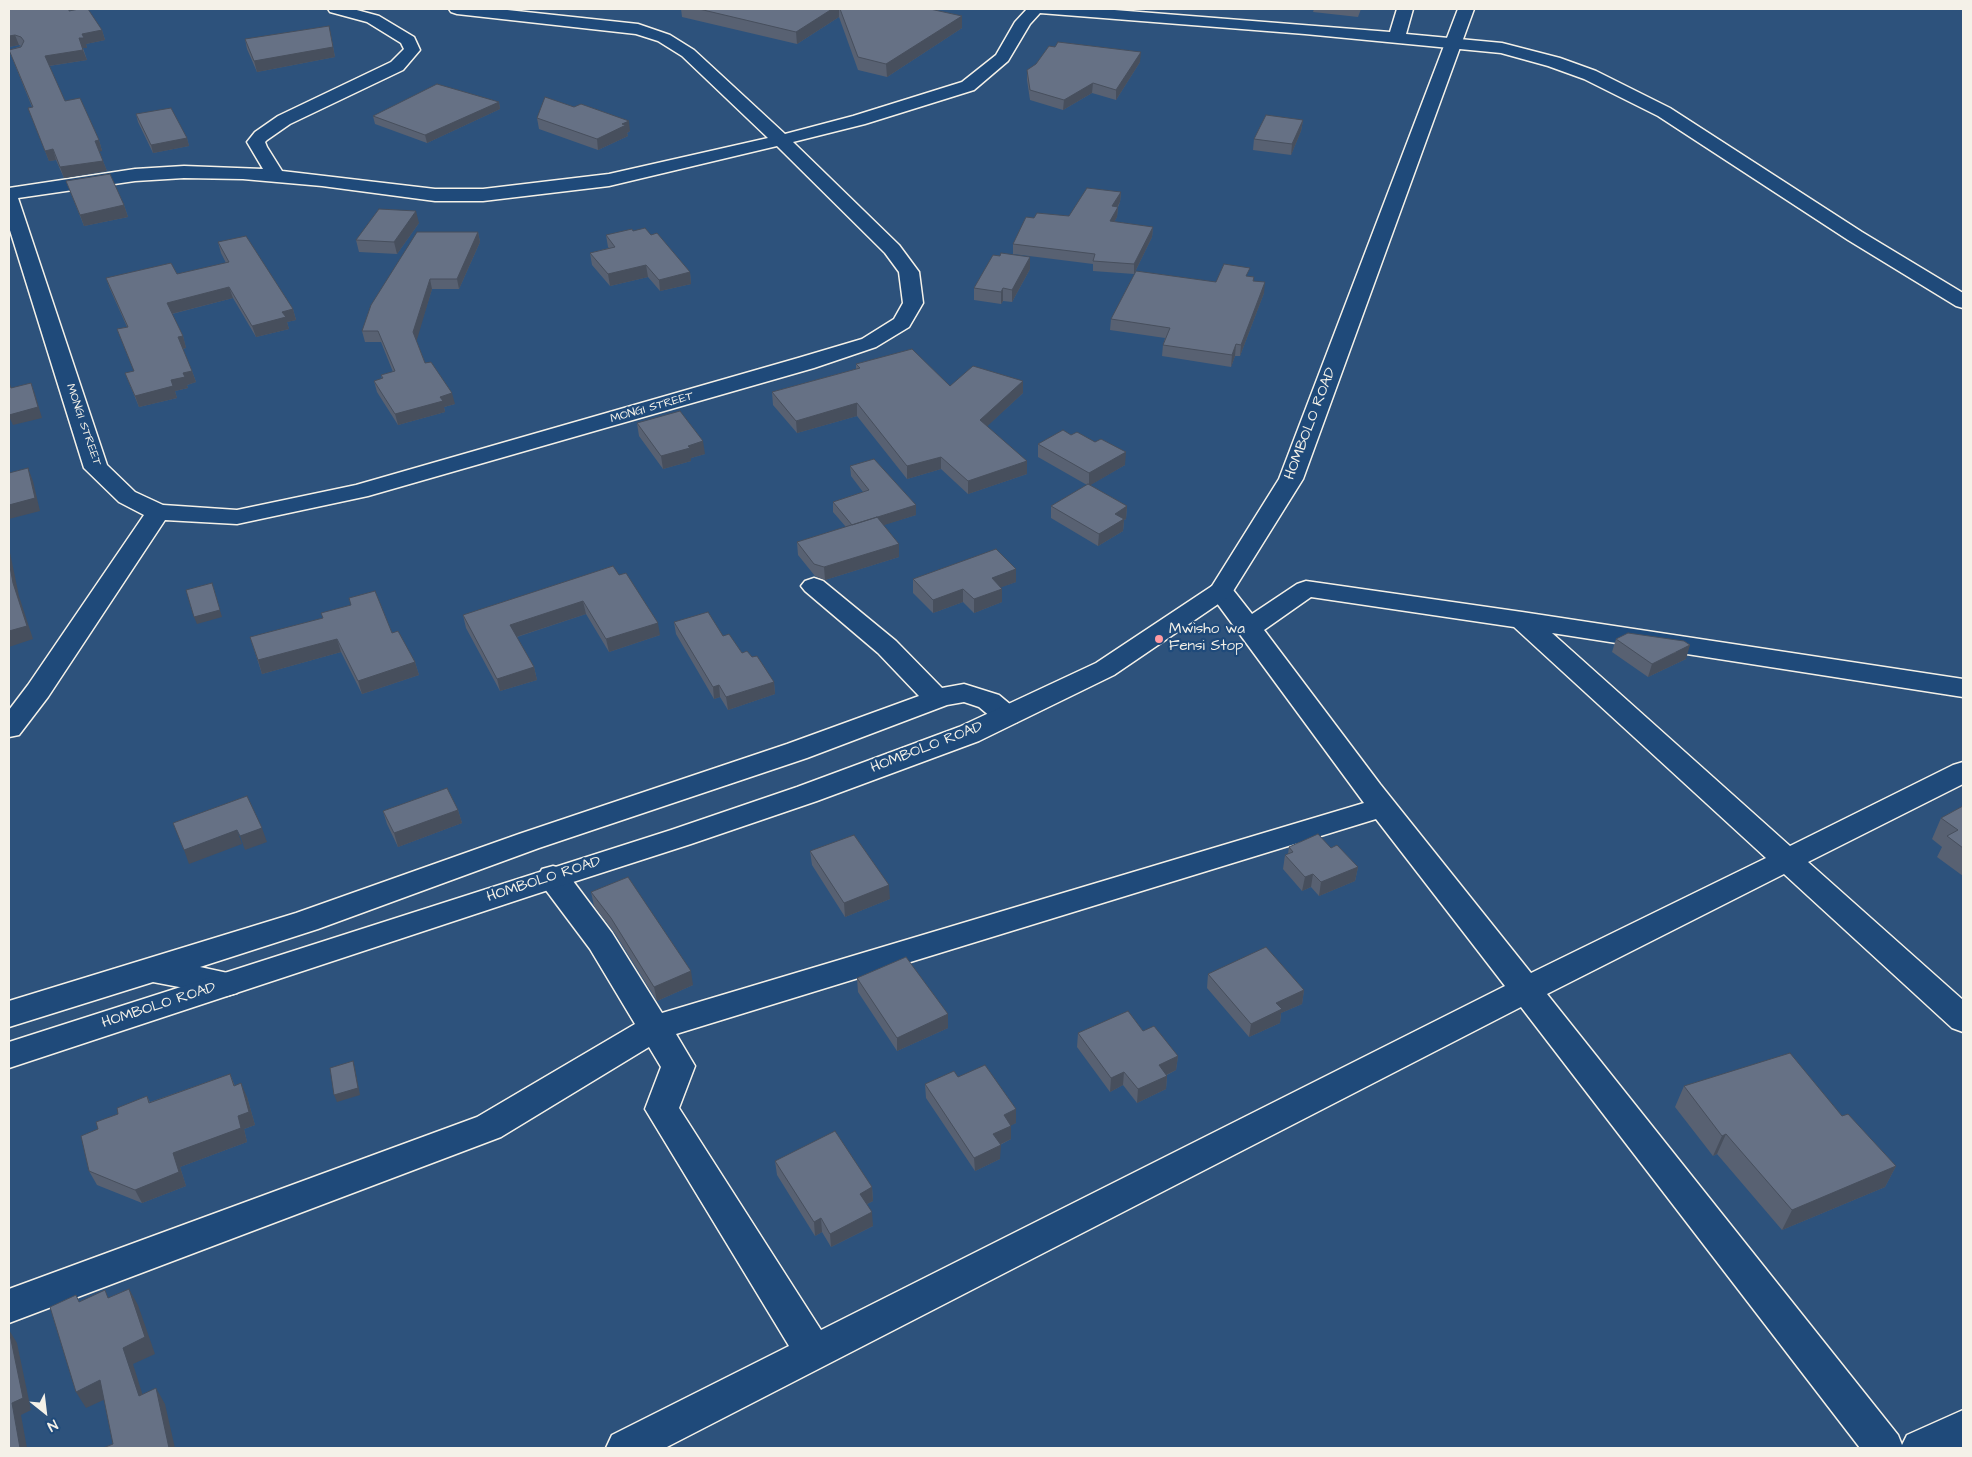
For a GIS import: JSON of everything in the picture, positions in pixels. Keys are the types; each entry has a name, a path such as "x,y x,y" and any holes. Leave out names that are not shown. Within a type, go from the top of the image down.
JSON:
{"street":[{"path":"276,176 256,142 261,136 284,120 397,66 412,50 408,40 373,19 336,9"},
{"name":"MONGI STREET","path":"9,198 96,468 127,497 158,512 237,517 360,491 639,412 869,343 902,323 913,304 909,272 892,249 781,140 688,53 664,38 638,29 457,9"},
{"path":"9,194 135,175 184,172 276,176 322,180 434,195 483,196 609,180 859,120 968,86 1002,58 1023,22 1035,9"},
{"path":"1043,9 1286,28 1502,48 1554,62 1590,75 1664,112 1855,236 1963,302"},
{"path":"1396,39 1405,9"},
{"name":"HOMBOLO ROAD","path":"9,1055 681,837 807,794 969,734 1105,669 1221,591 1291,480 1466,9"},
{"path":"9,728 38,691 158,512"},
{"path":"814,586 887,647 937,699"},
{"path":"1249,628 1306,589 1522,620 1963,688"},
{"path":"1221,591 1383,807 1884,1448"},
{"path":"1522,620 1963,1019"},
{"path":"9,1014 307,921 529,841 797,751 937,699 964,694 976,696 989,702 1007,716"},
{"path":"626,1448 1526,990 1963,772"},
{"path":"9,1306 489,1127 655,1028 1383,807"},
{"path":"553,877 601,941 678,1066 662,1109 814,1352"},
{"path":"153,970 226,984"},
{"path":"1921,1448 1963,1429"}],"building":[{"path":"9,9 69,9 69,11 88,9 102,30 82,34 84,38 79,38 83,50 45,56 65,101 80,98 99,140 95,141 103,161 60,167 53,149 45,151 28,108 33,107 9,50 21,47 24,41 21,37 15,35 9,36"},
{"path":"699,9 832,9 796,32"},
{"path":"840,9 930,9 962,16 886,64 858,57"},
{"path":"329,26 333,47 254,61 245,39"},
{"path":"1058,42 1141,52 1116,90 1093,83 1064,100 1030,90 1027,70 1036,64 1049,46 1055,47"},
{"path":"437,84 499,102 425,135 373,116"},
{"path":"545,97 574,107 581,104 629,121 622,124 626,125 597,139 537,118"},
{"path":"171,108 187,138 151,145 136,114"},
{"path":"1266,115 1303,120 1292,144 1254,139"},
{"path":"110,174 124,205 80,215 66,181"},
{"path":"1087,188 1121,192 1112,206 1118,207 1110,221 1153,227 1134,264 1093,261 1095,254 1013,244 1026,217 1034,218 1037,213 1069,216"},
{"path":"379,209 416,211 394,242 356,240"},
{"path":"645,228 651,235 657,233 690,272 659,280 646,265 608,274 590,253 615,247 606,235"},
{"path":"417,232 478,232 457,279 430,279 413,332 425,363 431,362 452,393 440,397 443,401 395,414 374,381 383,378 381,375 395,371 378,331 362,331 371,305"},
{"path":"246,236 293,309 282,312 286,317 252,326 229,287 167,303 183,336 178,337 192,371 183,373 185,377 171,380 173,386 135,396 125,373 134,371 117,329 128,327 106,278 171,263 177,274 229,262 218,242"},
{"path":"1001,253 1030,257 1012,290 1003,288 1001,292 974,288 993,255 1000,256"},
{"path":"1224,264 1250,268 1246,276 1254,277 1253,281 1265,282 1241,345 1236,344 1232,355 1163,345 1170,328 1111,319 1136,271 1216,282"},
{"path":"912,349 950,386 973,366 1023,381 980,420 1027,461 968,481 941,457 907,466 857,403 796,421 772,392 860,368 856,364"},
{"path":"9,383 11,388 31,383 38,407 9,415"},
{"path":"680,411 703,441 688,446 690,448 661,456 637,423"},
{"path":"1063,430 1071,435 1077,432 1095,442 1101,439 1126,452 1089,473 1038,444"},
{"path":"874,459 916,505 852,525 833,502 869,490 850,466"},
{"path":"28,468 35,498 9,505 9,473"},
{"path":"1088,484 1127,506 1115,514 1124,519 1099,534 1051,506"},
{"path":"877,517 899,544 824,567 814,564 797,542"},
{"path":"996,549 1016,569 992,578 1002,589 974,599 963,589 933,600 913,579"},
{"path":"9,561 13,583 27,626 9,631"},
{"path":"613,566 619,575 626,573 658,623 606,639 583,601 510,625 534,667 497,679 463,615"},
{"path":"212,583 220,610 194,617 186,590"},
{"path":"375,591 392,633 398,631 415,662 358,681 337,639 258,660 250,637 323,618 321,613 351,605 349,598"},
{"path":"708,612 723,636 729,634 742,653 747,651 752,657 757,656 774,682 726,697 719,685 713,687 674,622"},
{"path":"1628,633 1684,641 1690,645 1652,664 1616,639"},
{"path":"447,788 458,810 394,833 383,811"},
{"path":"247,796 262,828 240,836 237,830 184,850 173,823"},
{"path":"1963,806 1963,848 1947,836 1958,830 1941,818"},
{"path":"1318,834 1331,848 1337,845 1358,867 1321,882 1313,874 1305,877 1285,855 1293,852 1289,847"},
{"path":"854,835 889,885 844,903 810,851"},
{"path":"628,877 691,971 654,987 611,918 591,892"},
{"path":"1266,947 1304,990 1276,1003 1282,1009 1251,1024 1208,974"},
{"path":"906,957 948,1014 897,1038 857,978"},
{"path":"1128,1011 1143,1031 1154,1026 1178,1056 1159,1065 1167,1076 1138,1089 1124,1072 1111,1078 1078,1033"},
{"path":"1790,1053 1842,1116 1848,1114 1896,1166 1792,1210 1726,1134 1722,1136 1684,1086"},
{"path":"353,1061 358,1088 334,1095 330,1068"},
{"path":"985,1065 1016,1109 1004,1115 1011,1126 993,1134 1001,1145 974,1158 925,1084 954,1071 958,1077"},
{"path":"230,1074 234,1086 241,1083 249,1112 238,1116 241,1128 173,1153 179,1172 135,1190 89,1171 81,1136 98,1129 96,1122 118,1114 117,1108 147,1096 149,1103"},
{"path":"835,1131 872,1187 860,1194 872,1212 830,1234 821,1218 814,1222 775,1161"},
{"path":"129,1289 145,1337 123,1348 139,1396 156,1388 169,1448 103,1448 113,1444 100,1380 76,1392 50,1307 76,1295 79,1302 105,1290 108,1298"},
{"path":"9,1330 23,1398 12,1403 20,1448 9,1448"}],"place":[{"name":"Mwisho wa Fensi Stop","path":"1159,639"}]}
